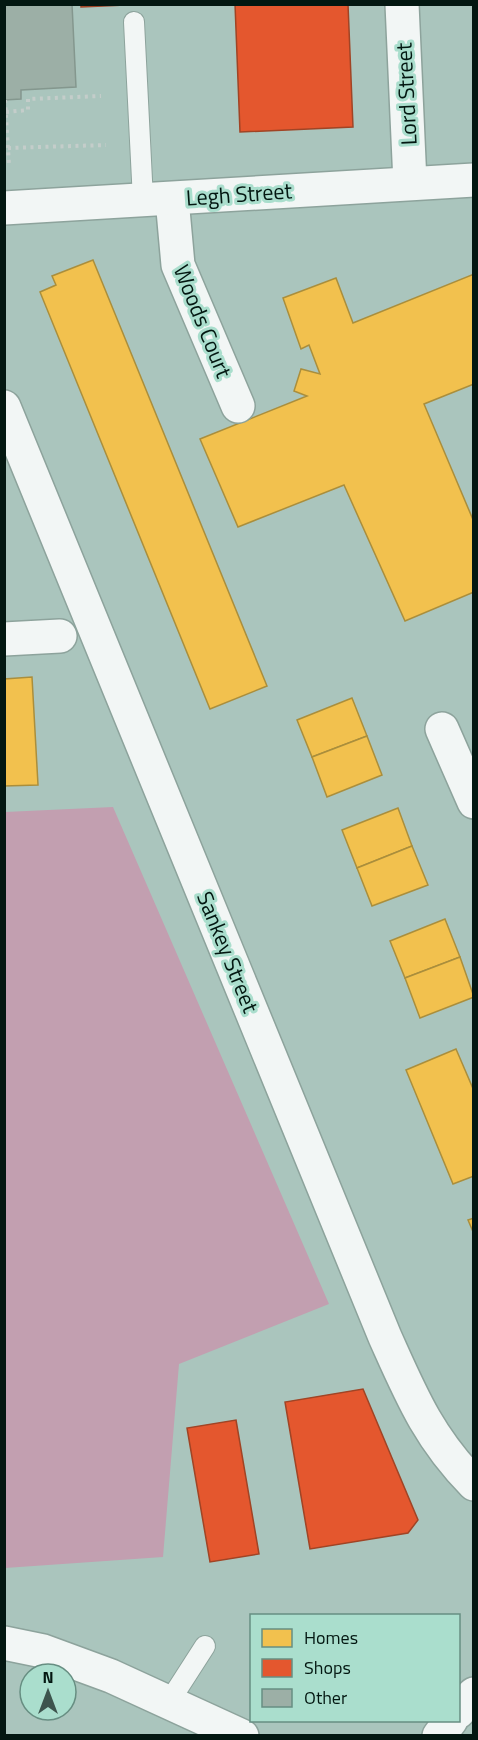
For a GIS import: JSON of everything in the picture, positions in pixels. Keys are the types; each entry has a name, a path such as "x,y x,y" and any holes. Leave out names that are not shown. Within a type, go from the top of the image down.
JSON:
{"street":[{"name":"Lord Street","path":"402,4 410,183"},
{"name":"Legh Street","path":"4,208 474,180"},
{"name":"Woods Court","path":"158,199 178,265 238,406"},
{"name":"Sankey Street","path":"4,407 11,441 385,1337 430,1431 450,1459 474,1484"},
{"path":"4,639 60,636"},
{"path":"442,729 474,802"},
{"path":"4,1643 43,1651 111,1676 242,1736"},
{"path":"460,1711 474,1694"},
{"path":"439,1736 450,1722"}],"lane":[{"path":"134,22 141,143 158,199"},
{"path":"170,1702 205,1646"}],"path":[{"path":"6,112 28,111 28,99 138,95"},
{"path":"5,103 10,172"},
{"path":"8,148 141,143"}],"shaded area":[{"path":"113,807 329,1304 179,1364 163,1557 5,1568 5,812"}],"building: Homes":[{"path":"93,260 267,686 210,709 40,292 56,285 52,276"},
{"path":"474,274 474,384 424,404 474,522 474,592 405,621 344,485 238,527 200,439 307,396 294,391 301,369 320,374 309,345 301,349 283,298 336,278 353,323"},
{"path":"32,677 38,785 4,786 4,679"},
{"path":"352,698 367,736 312,757 297,720"},
{"path":"367,736 382,775 327,797 312,757"},
{"path":"398,808 412,846 357,868 342,830"},
{"path":"412,846 428,885 372,906 357,868"},
{"path":"445,919 460,957 405,978 390,941"},
{"path":"460,957 474,997 420,1018 405,978"},
{"path":"456,1049 474,1091 474,1176 453,1184 406,1070"},
{"path":"474,1218 474,1234 468,1220"}],"building: Shops":[{"path":"81,4 125,4 125,5 81,7"},
{"path":"235,4 348,4 353,127 240,132"},
{"path":"363,1389 418,1520 408,1533 310,1549 285,1402"},
{"path":"236,1420 259,1554 210,1562 187,1428"}],"building: Other":[{"path":"4,4 72,4 76,87 21,90 21,99 4,100"}]}
